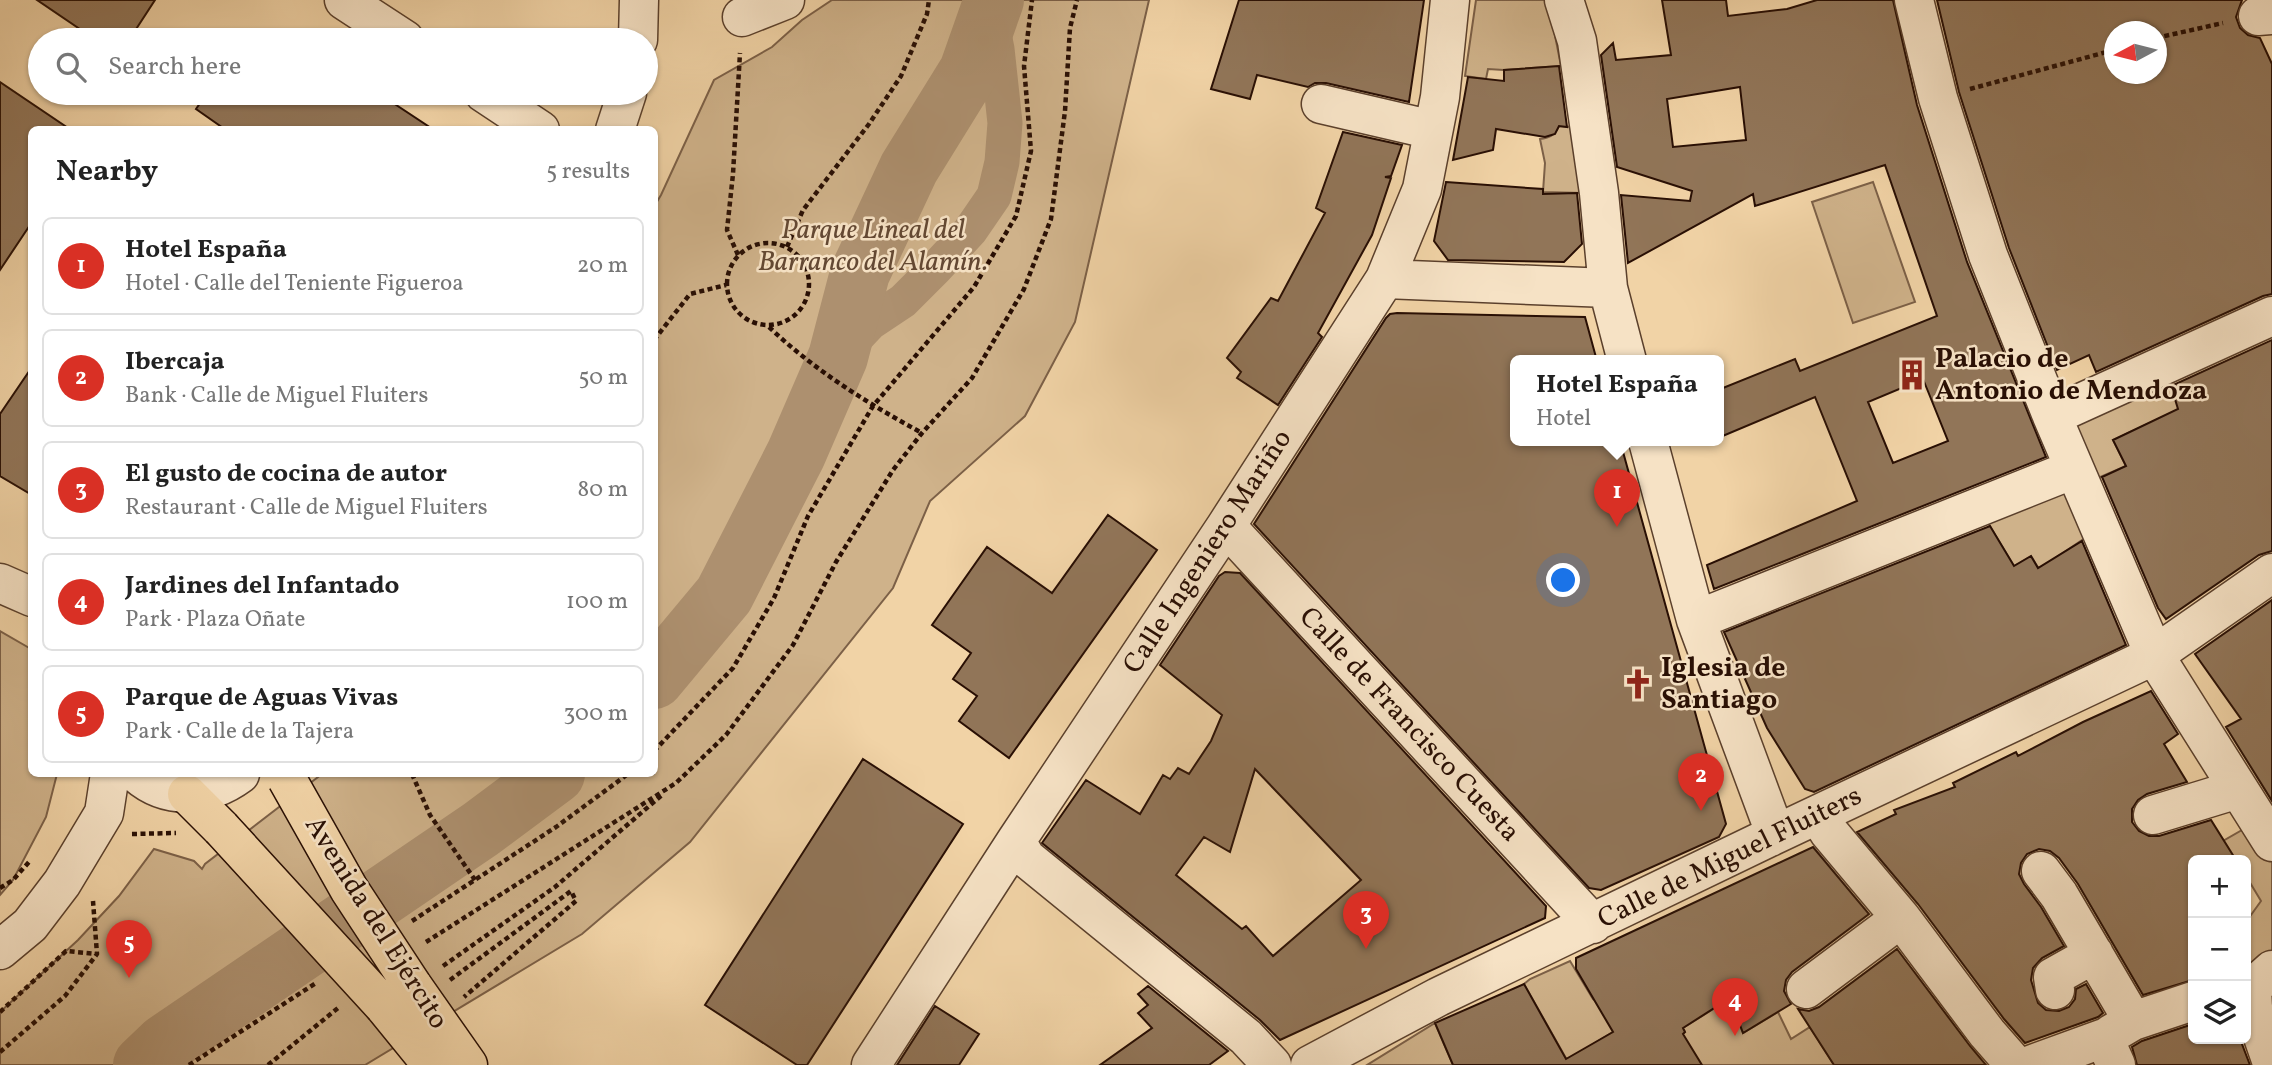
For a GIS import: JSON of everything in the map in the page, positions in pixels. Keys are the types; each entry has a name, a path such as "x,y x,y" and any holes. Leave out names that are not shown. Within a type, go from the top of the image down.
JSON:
{"main road":[{"name":"Avenida del Ejército","path":"287,777 349,889 412,987 468,1065"},
{"name":"Avenida del Ejército","path":"163,786 205,831 412,987 432,1065"}],"street":[{"path":"344,0 387,28"},
{"path":"638,28 639,0"},
{"path":"742,17 785,0"},
{"name":"Calle Ingeniero Mariño","path":"871,1065 1016,841 1226,526 1385,279 1422,189 1440,97 1450,0"},
{"path":"1564,0 1577,41 1599,194 1608,288 1625,355"},
{"path":"1914,0 1938,98 1988,255 2153,656 2164,668 2272,842"},
{"path":"1321,104 1433,130"},
{"path":"502,105 534,126"},
{"path":"616,126 623,105"},
{"path":"1385,279 1608,288"},
{"path":"2052,416 2272,316"},
{"path":"1649,446 1696,620 1772,825 1770,837"},
{"path":"1696,620 2074,469"},
{"name":"Calle de Francisco Cuesta","path":"1226,526 1592,924"},
{"name":"Calle de Miguel Fluiters","path":"1310,1065 1438,997 2153,656 2272,573"},
{"path":"0,583 28,595"},
{"path":"0,950 30,925 62,883 101,817 109,777"},
{"path":"101,817 125,802 163,786 208,791 236,777"},
{"path":"2153,815 2238,789"},
{"path":"1824,812 1828,831 1901,918 2014,1065"},
{"path":"1016,841 1026,858 1246,1037 1272,1065"},
{"path":"2041,872 2059,895 2094,954 2118,1042"},
{"path":"1806,989 1901,918"},
{"path":"2055,990 2053,977 2094,954"},
{"path":"2256,982 2253,1007 2272,1062"},
{"path":"2030,1065 2118,1042 2188,1004"}],"path":[{"path":"787,247 803,209 869,124 901,76 927,14 929,0"},
{"path":"658,747 733,668 774,598 808,516 873,406 974,287 1016,216 1031,151 1024,66 1032,0"},
{"path":"412,987 555,887 676,783 726,734 793,645 836,562 893,470 922,433 972,379 1024,289 1051,219 1065,111 1070,28 1077,0"},
{"path":"2167,36 2265,15"},
{"path":"737,255 727,230 742,17"},
{"path":"1938,98 2104,53"},
{"path":"777,243 787,247 802,260 809,286 806,300 797,314 782,323 768,326 754,324 733,308 726,285 728,271 737,255 749,246 777,243"},
{"path":"658,335 690,295 726,285"},
{"path":"768,326 797,354 873,406 922,433"},
{"path":"413,777 430,815 475,880 556,827 624,777"},
{"path":"419,947 676,783"},
{"path":"101,817 120,852 133,833 205,831"},
{"path":"449,980 570,891 576,901 461,999"},
{"path":"0,1052 65,996 97,954 93,899"},
{"path":"0,1012 66,951 97,954"},
{"path":"268,1065 346,1002"}],"green space":[{"name":"Parque Lineal del Barranco del Alamín.","path":"832,0 1149,0 1075,322 1025,416 930,501 893,588 690,842 582,934 365,1065 0,1065 0,1012 78,940 119,896 154,849 194,861 202,869 318,777 658,777 658,200 714,80 772,47 802,20"},
{"path":"1476,0 1548,0 1561,66 1488,69 1486,79 1465,76"},
{"path":"1559,126 1572,127 1583,193 1543,192 1545,163 1540,139 1551,136"},
{"path":"1873,182 1915,302 1853,323 1812,202"},
{"path":"2167,378 2182,408 2113,440 2126,466 2091,481 2067,423"},
{"path":"2064,486 2085,538 2039,569 2031,556 2014,566 1985,518"},
{"path":"0,631 28,647 28,777 56,777 46,817 13,880 0,895"},
{"path":"2249,826 2272,858 2272,956 2251,967 2251,915 2261,901 2251,884 2251,855 2224,855 2220,847 2223,841"},
{"path":"1570,961 1593,999 1629,1022 1567,1060 1524,984"},
{"path":"1726,1001 1737,1016 1743,1033 1778,1012 1791,1039 1810,1027 1834,1065 1642,1065 1685,1032 1683,1028"},
{"path":"1435,1023 1453,1065 1367,1065"}],"building":[{"path":"37,0 155,0 137,28 78,28"},
{"path":"1239,0 1424,0 1409,102 1326,83 1315,83 1308,87 1257,75 1250,99 1211,89"},
{"path":"1662,0 1726,0 1728,16 1787,9 1817,0 1893,0 1917,105 1967,262 2046,457 1714,589 1707,565 1857,501 1815,397 1724,435 1724,388 1795,359 1800,371 1937,316 1885,165 1755,206 1753,194 1628,263 1621,195 1690,201 1692,191 1617,167 1601,55 1613,43 1616,60 1671,55","holes":["1740,87 1746,140 1673,147 1667,99","1923,379 1948,441 1893,463 1868,402"]},
{"path":"1937,0 2242,0 2236,17 2240,28 2248,35 2260,38 2272,64 2272,294 2096,372 2089,355 2057,370 2009,248 1959,92"},
{"path":"1559,66 1567,127 1559,126 1555,134 1545,137 1496,129 1493,150 1453,160 1468,77 1504,81 1504,70"},
{"path":"0,82 28,101 28,105 34,105 65,126 28,126 28,228 0,270"},
{"path":"199,105 396,105 428,126 220,126 196,109"},
{"path":"1343,132 1402,145 1391,176 1385,177 1391,178 1372,235 1318,333 1322,337 1278,405 1237,378 1241,372 1227,358 1271,298 1278,301 1325,213 1316,208"},
{"path":"1446,182 1543,189 1543,194 1577,193 1582,244 1564,262 1448,260 1434,241"},
{"path":"1390,314 1585,317 1595,355 1510,355 1510,446 1621,446 1726,824 1719,837 1601,890 1589,888 1254,524"},
{"path":"2272,340 2272,551 2259,555 2166,619 2158,608 2102,477 2126,466 2113,440 2178,409 2171,386"},
{"path":"28,373 28,493 0,476 0,414"},
{"path":"1108,515 1157,550 1009,758 959,721 977,696 953,679 971,653 932,625 987,547 1052,593"},
{"path":"1990,526 2014,566 2031,556 2038,568 2082,541 2126,645 1814,792 1805,789 1767,728 1724,632"},
{"path":"1225,572 1240,573 1546,906 1545,918 1280,1040 1260,1020 1042,843 1086,780 1140,814 1163,775 1170,779 1178,768 1189,774 1211,741 1222,715 1160,665 1219,576","holes":["1255,769 1361,880 1273,956 1246,926 1242,929 1176,875 1204,837 1230,852"]},
{"path":"2272,600 2272,801 2226,727 2241,719 2195,654"},
{"path":"2151,691 2178,734 2164,744 2187,782 2147,794 2138,800 2132,809 2132,822 2139,831 2149,836 2159,836 2211,820 2233,855 2188,855 2188,982 2143,995 2078,884 2059,858 2050,851 2039,849 2027,854 2021,863 2019,874 2064,946 2042,958 2033,968 2031,980 2038,1003 2046,1010 2059,1011 2069,1007 2075,999 2076,989 2086,984 2103,1013 2025,1043 1918,904 1857,832 1896,814 1894,810 1955,787 1953,783 2016,752 2018,756"},
{"path":"863,759 963,824 807,1065 797,1065 705,1005"},
{"path":"1813,847 1869,914 1792,972 1786,980 1784,991 1791,1004 1743,1033 1730,998 1683,1028 1683,1034 1702,1065 1453,1065 1435,1023 1524,984 1566,1059 1613,1032 1576,969 1576,958"},
{"path":"1897,949 1986,1065 1834,1065 1798,1009 1809,1011 1819,1007"},
{"path":"1148,986 1228,1051 1209,1065 1100,1065 1152,1028 1138,1013 1148,1005 1138,994"},
{"path":"935,1006 979,1034 959,1065 897,1065"},
{"path":"2188,1026 2188,1044 2242,1044 2250,1065 2137,1065 2132,1047"}],"waterway":[{"path":"658,674 724,595 796,454 838,357 860,273 909,168 969,71 994,0"},
{"path":"838,357 870,323 903,301 935,269 970,231 994,196 1002,162 1005,123 997,49 990,15"},
{"path":"143,1065 165,1044 481,829 551,777"}],"place":[{"name":"Palacio de Antonio de Mendoza","path":"1912,375"},
{"name":"Hotel España","path":"1617,527"},
{"name":"Iglesia de Santiago","path":"1638,684"},
{"name":"Ibercaja","path":"1701,811"},
{"name":"El gusto de cocina de autor","path":"1366,949"},
{"name":"Parque de Aguas Vivas","path":"129,978"},
{"name":"Jardines del Infantado","path":"1735,1036"}]}
